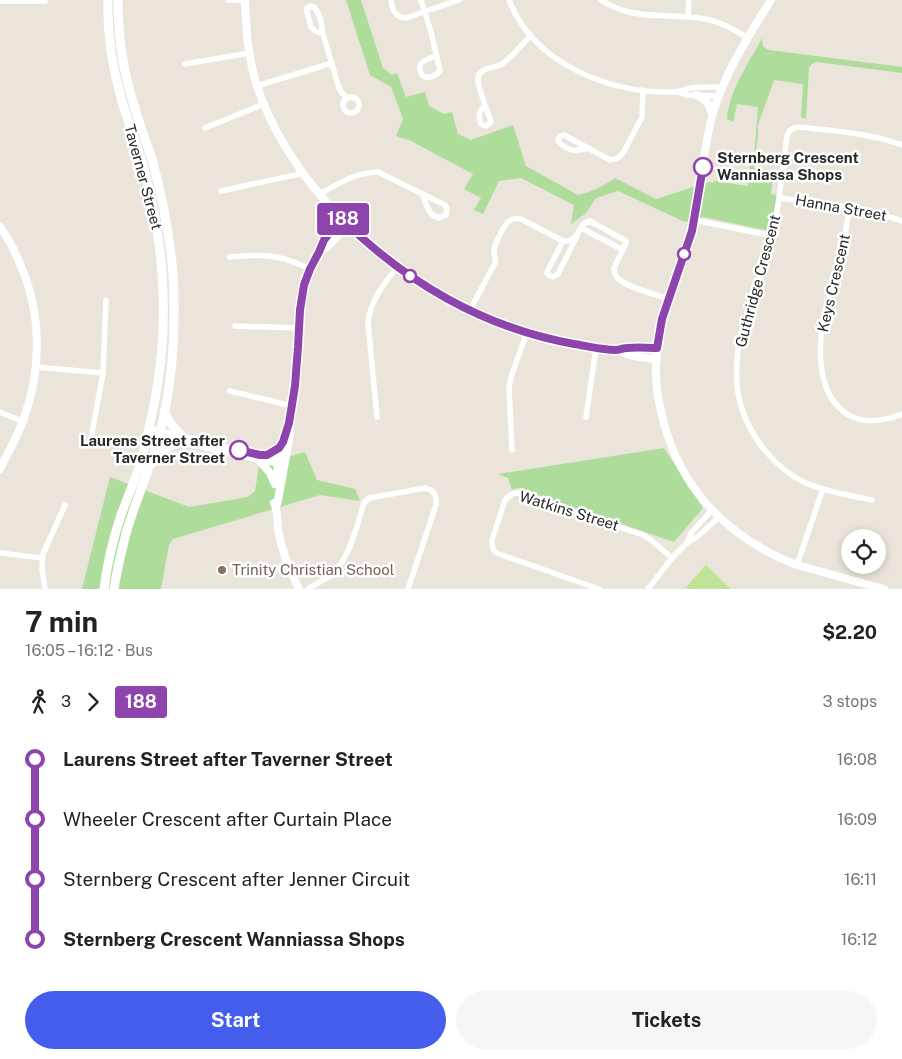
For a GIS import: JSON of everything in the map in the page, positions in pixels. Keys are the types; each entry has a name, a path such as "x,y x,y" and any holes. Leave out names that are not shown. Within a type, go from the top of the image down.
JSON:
{"main road":[{"name":"Taverner Street","path":"104,589 113,542 140,464 148,431 159,378 164,310 157,228 141,160 120,96 109,36 108,0"},
{"name":"Taverner Street","path":"114,589 120,558 134,510 150,467 164,412 170,378 174,309 171,257 166,222 160,189 134,106 124,63 118,0"},
{"path":"150,467 163,451 182,439 164,412"}],"street":[{"path":"228,0 245,0 245,27 249,53 257,86 277,133 320,194 366,242 397,267 432,290 484,316 527,332 561,341 615,350 657,360"},
{"path":"391,0 395,14 406,18 459,0"},
{"path":"421,0 437,56"},
{"path":"509,0 518,18 531,35 558,59 576,71 603,82 623,87 678,92 686,95 718,96"},
{"path":"601,0 611,6 640,14 688,16 711,20 732,28 748,38"},
{"path":"688,16 690,0"},
{"path":"771,0 736,56 712,114 694,220 662,319 657,348 656,380 659,400 664,424 679,464 712,510 734,531 775,556 798,565 884,589"},
{"path":"0,1 45,1"},
{"path":"323,34 339,88 347,98"},
{"path":"485,105 478,81 480,73 500,65 531,35"},
{"path":"185,64 249,53"},
{"path":"257,86 332,63"},
{"path":"678,92 689,88 722,87"},
{"path":"588,148 574,151 560,144 558,138 564,135 584,145 610,160 619,158 624,153 642,117 644,90"},
{"path":"696,95 707,102 711,107 712,114"},
{"path":"205,128 264,104"},
{"name":"Guthridge Crescent","path":"872,500 823,489 798,479 771,458 751,429 741,403 737,385 737,366 741,337 773,236 787,136 791,130 799,126 875,137 902,145"},
{"path":"320,194 348,179 367,173 378,172 444,205 446,215 439,218 430,214 423,196"},
{"path":"221,191 304,173"},
{"name":"Hanna Street","path":"779,198 849,207 902,221"},
{"name":"Keys Crescent","path":"849,207 845,237 826,306 821,335 821,354 826,387 837,406 850,416 860,420 878,421 902,414"},
{"path":"276,502 283,442 292,406 300,302 310,269 324,240 341,218"},
{"path":"470,310 495,263 494,250 496,243 510,220 521,219 563,241 571,240 578,234"},
{"path":"694,220 773,236"},
{"path":"563,241 548,270 548,275 553,277 558,274 583,224 588,221 626,241 614,268 614,272 619,280 639,290 668,299"},
{"path":"319,252 348,225"},
{"path":"0,227 16,254 27,279 34,307 37,336 33,387 23,422 0,469"},
{"path":"581,228 623,250"},
{"path":"230,256 256,255 285,258 310,269"},
{"path":"377,418 368,322 369,312 375,298 397,267"},
{"path":"90,444 103,373 106,300"},
{"path":"235,326 299,328"},
{"path":"512,450 509,388 527,332"},
{"path":"586,417 596,348"},
{"path":"615,350 657,348"},
{"path":"36,367 103,373"},
{"path":"230,391 292,406"},
{"path":"0,412 23,422"},
{"path":"289,423 290,434 276,486 276,502 278,529 282,547 299,589"},
{"path":"148,431 282,463"},
{"path":"260,458 279,448 283,442"},
{"path":"260,458 276,486"},
{"path":"308,589 330,576 341,564 348,551 366,500 373,496 425,488 435,494 436,505 408,589"},
{"path":"798,565 823,489"},
{"name":"Watkins Street","path":"599,589 496,553 493,550 492,540 505,500 514,493 518,493 643,535 672,558"},
{"path":"45,589 42,558 65,504"},
{"path":"648,589 672,558 696,533 712,510"},
{"path":"696,533 719,518"},
{"path":"0,553 42,558"}],"green space":[{"path":"346,0 361,0 383,68 392,75 397,73 406,97 425,92 429,106 444,114 452,112 458,134 471,140 513,125 526,166 578,195 606,184 615,178 656,199 709,182 713,183 714,181 748,186 751,158 754,158 758,107 737,104 733,122 727,119 728,109 735,88 763,37 763,45 769,50 902,67 902,73 817,62 812,64 809,68 806,119 801,117 803,84 774,80 758,125 754,168 774,171 771,194 778,195 770,231 703,217 685,222 618,191 596,198 586,213 571,224 574,205 521,178 499,181 483,214 474,210 481,198 464,189 473,174 411,141 396,136 403,119 391,87 370,75"},
{"path":"664,448 703,508 674,542 518,488 512,490 508,478 498,474"},
{"path":"305,452 317,480 355,489 360,501 320,495 173,539 169,545 161,589 82,589 110,477 189,507 248,497 255,491 259,465"},
{"path":"706,565 731,589 688,589 686,587"}],"bus line":[{"name":"188","path":"239,450 267,455 279,448 283,442 289,423 295,386 300,302 304,285 324,240 341,218 366,242 414,279 460,306 513,328 596,348 615,350 657,348 662,319 692,231 703,167"}],"place":[{"name":"Sternberg Crescent Wanniassa Shops","path":"703,167"},
{"name":"Laurens Street after Taverner Street","path":"239,450"},
{"name":"Trinity Christian School","path":"222,570"}]}
